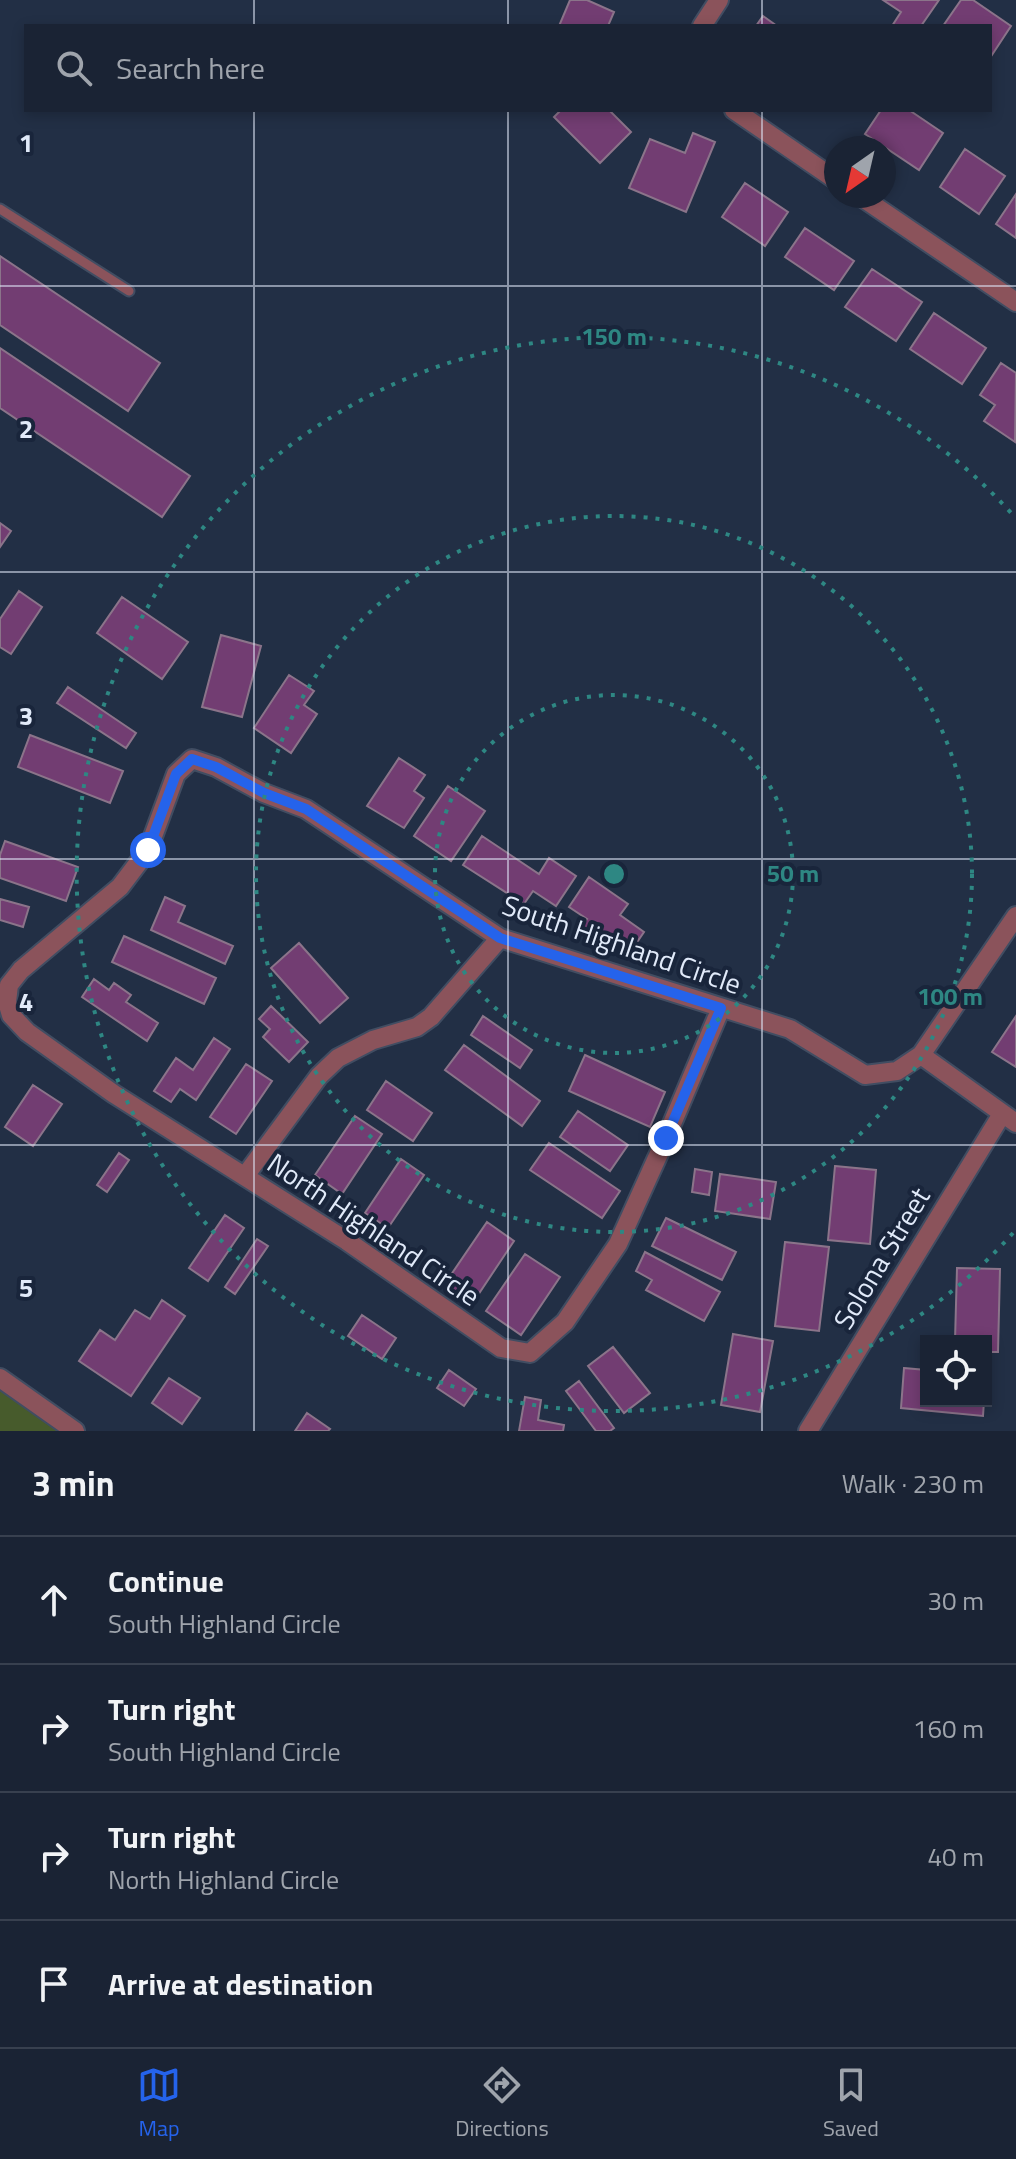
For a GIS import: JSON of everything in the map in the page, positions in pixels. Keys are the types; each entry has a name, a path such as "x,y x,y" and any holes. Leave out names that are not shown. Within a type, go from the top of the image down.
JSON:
{"street":[{"path":"703,24 719,0"},
{"path":"737,112 824,172"},
{"path":"878,208 1016,302"},
{"name":"South Highland Circle","path":"120,887 148,850 176,774 192,759 306,809 500,938 790,1029 865,1075 897,1071 921,1055"},
{"name":"North Highland Circle","path":"120,887 21,970 9,985 7,1002 11,1015 27,1032 114,1094 347,1241 501,1348 530,1353 565,1322 618,1244 721,1008"},
{"path":"1009,1119 921,1055 1016,916"},
{"path":"245,1176 319,1076 338,1058 373,1040 417,1027 431,1017 500,938"},
{"name":"Solona Street","path":"808,1431 1009,1119"},
{"path":"0,1378 75,1431"}],"lane":[{"path":"0,209 129,291"}],"green space":[{"path":"0,1378 75,1431 0,1431"}],"building":[{"path":"570,0 587,0 614,12 609,24 560,24"},
{"path":"883,0 939,0 922,24 893,24 901,12"},
{"path":"961,0 973,0 1011,26 992,55 992,24 944,24"},
{"path":"763,16 774,24 757,24"},
{"path":"559,112 611,112 631,132 600,163 554,117"},
{"path":"880,112 912,112 943,133 919,170 896,155 896,136 865,134"},
{"path":"693,133 715,142 686,212 629,188 650,139 685,153"},
{"path":"965,149 1005,176 979,214 940,187"},
{"path":"745,183 788,212 765,246 722,217"},
{"path":"1016,194 1016,238 996,224"},
{"path":"805,228 854,261 834,290 785,257"},
{"path":"0,256 160,363 128,411 0,325"},
{"path":"872,269 922,302 896,341 845,307"},
{"path":"934,313 986,348 962,384 910,349"},
{"path":"0,348 190,476 162,517 0,408"},
{"path":"1001,363 1016,373 1015,442 984,421 995,405 980,395"},
{"path":"0,523 11,531 0,547"},
{"path":"19,591 42,607 11,654 0,647 0,619"},
{"path":"122,597 188,642 162,679 97,633"},
{"path":"221,635 261,646 242,717 202,707"},
{"path":"289,675 314,691 304,705 317,714 291,753 254,728"},
{"path":"68,687 136,733 126,748 57,703"},
{"path":"30,735 123,771 110,803 18,767"},
{"path":"399,758 425,775 414,791 424,798 404,828 367,806"},
{"path":"448,786 485,811 451,861 414,836"},
{"path":"482,836 539,874 549,858 576,876 556,906 533,891 524,904 463,865"},
{"path":"5,841 78,867 66,901 0,878 0,855"},
{"path":"589,877 628,904 620,915 644,932 631,951 605,933 601,940 581,926 587,919 569,907"},
{"path":"165,897 185,906 178,922 233,946 225,964 151,930"},
{"path":"0,899 29,907 23,927 0,920"},
{"path":"124,936 216,978 204,1004 112,962"},
{"path":"299,943 348,998 320,1023 271,968"},
{"path":"94,979 109,990 114,983 131,995 126,1002 158,1023 147,1041 82,997"},
{"path":"271,1006 308,1042 289,1062 263,1037 270,1029 259,1019"},
{"path":"483,1016 532,1050 520,1068 471,1035"},
{"path":"1016,1016 1016,1067 992,1052"},
{"path":"214,1038 230,1049 196,1100 180,1089 171,1102 154,1091 176,1058 193,1070"},
{"path":"464,1045 540,1101 522,1126 445,1070"},
{"path":"585,1055 665,1092 650,1127 569,1091"},
{"path":"246,1064 272,1081 236,1134 210,1117"},
{"path":"386,1081 432,1113 413,1141 367,1110"},
{"path":"33,1085 62,1104 33,1146 5,1127"},
{"path":"578,1111 628,1145 610,1171 560,1137"},
{"path":"355,1116 382,1134 342,1194 315,1175"},
{"path":"549,1143 620,1191 602,1218 530,1170"},
{"path":"119,1153 129,1160 107,1192 97,1185"},
{"path":"401,1159 424,1175 388,1228 365,1213"},
{"path":"835,1166 876,1170 870,1244 828,1240"},
{"path":"695,1169 712,1172 709,1195 692,1192"},
{"path":"720,1174 776,1182 770,1219 715,1211"},
{"path":"225,1215 244,1228 208,1281 189,1268"},
{"path":"666,1218 736,1252 722,1280 652,1246"},
{"path":"487,1222 514,1241 472,1304 444,1285"},
{"path":"257,1239 268,1246 235,1294 225,1287"},
{"path":"785,1242 829,1247 819,1331 775,1326"},
{"path":"645,1252 720,1292 704,1321 646,1290 652,1280 636,1271"},
{"path":"525,1254 560,1277 521,1335 486,1311"},
{"path":"957,1268 1000,1269 998,1352 992,1352 992,1335 955,1335"},
{"path":"162,1300 185,1316 131,1396 79,1361 100,1330 115,1340 135,1310 150,1319"},
{"path":"362,1315 396,1338 382,1359 348,1336"},
{"path":"733,1334 773,1341 760,1412 721,1405"},
{"path":"613,1347 650,1393 624,1413 588,1366"},
{"path":"904,1368 920,1369 920,1407 984,1407 983,1416 901,1408"},
{"path":"449,1370 476,1389 464,1406 437,1388"},
{"path":"169,1378 200,1398 182,1424 152,1403"},
{"path":"579,1381 614,1428 610,1431 596,1431 566,1391"},
{"path":"525,1397 541,1400 538,1420 564,1425 563,1431 519,1431"},
{"path":"307,1413 330,1429 295,1431"}],"route":[{"path":"148,850 176,774 192,759 306,809 500,938 721,1008 666,1138"}]}
